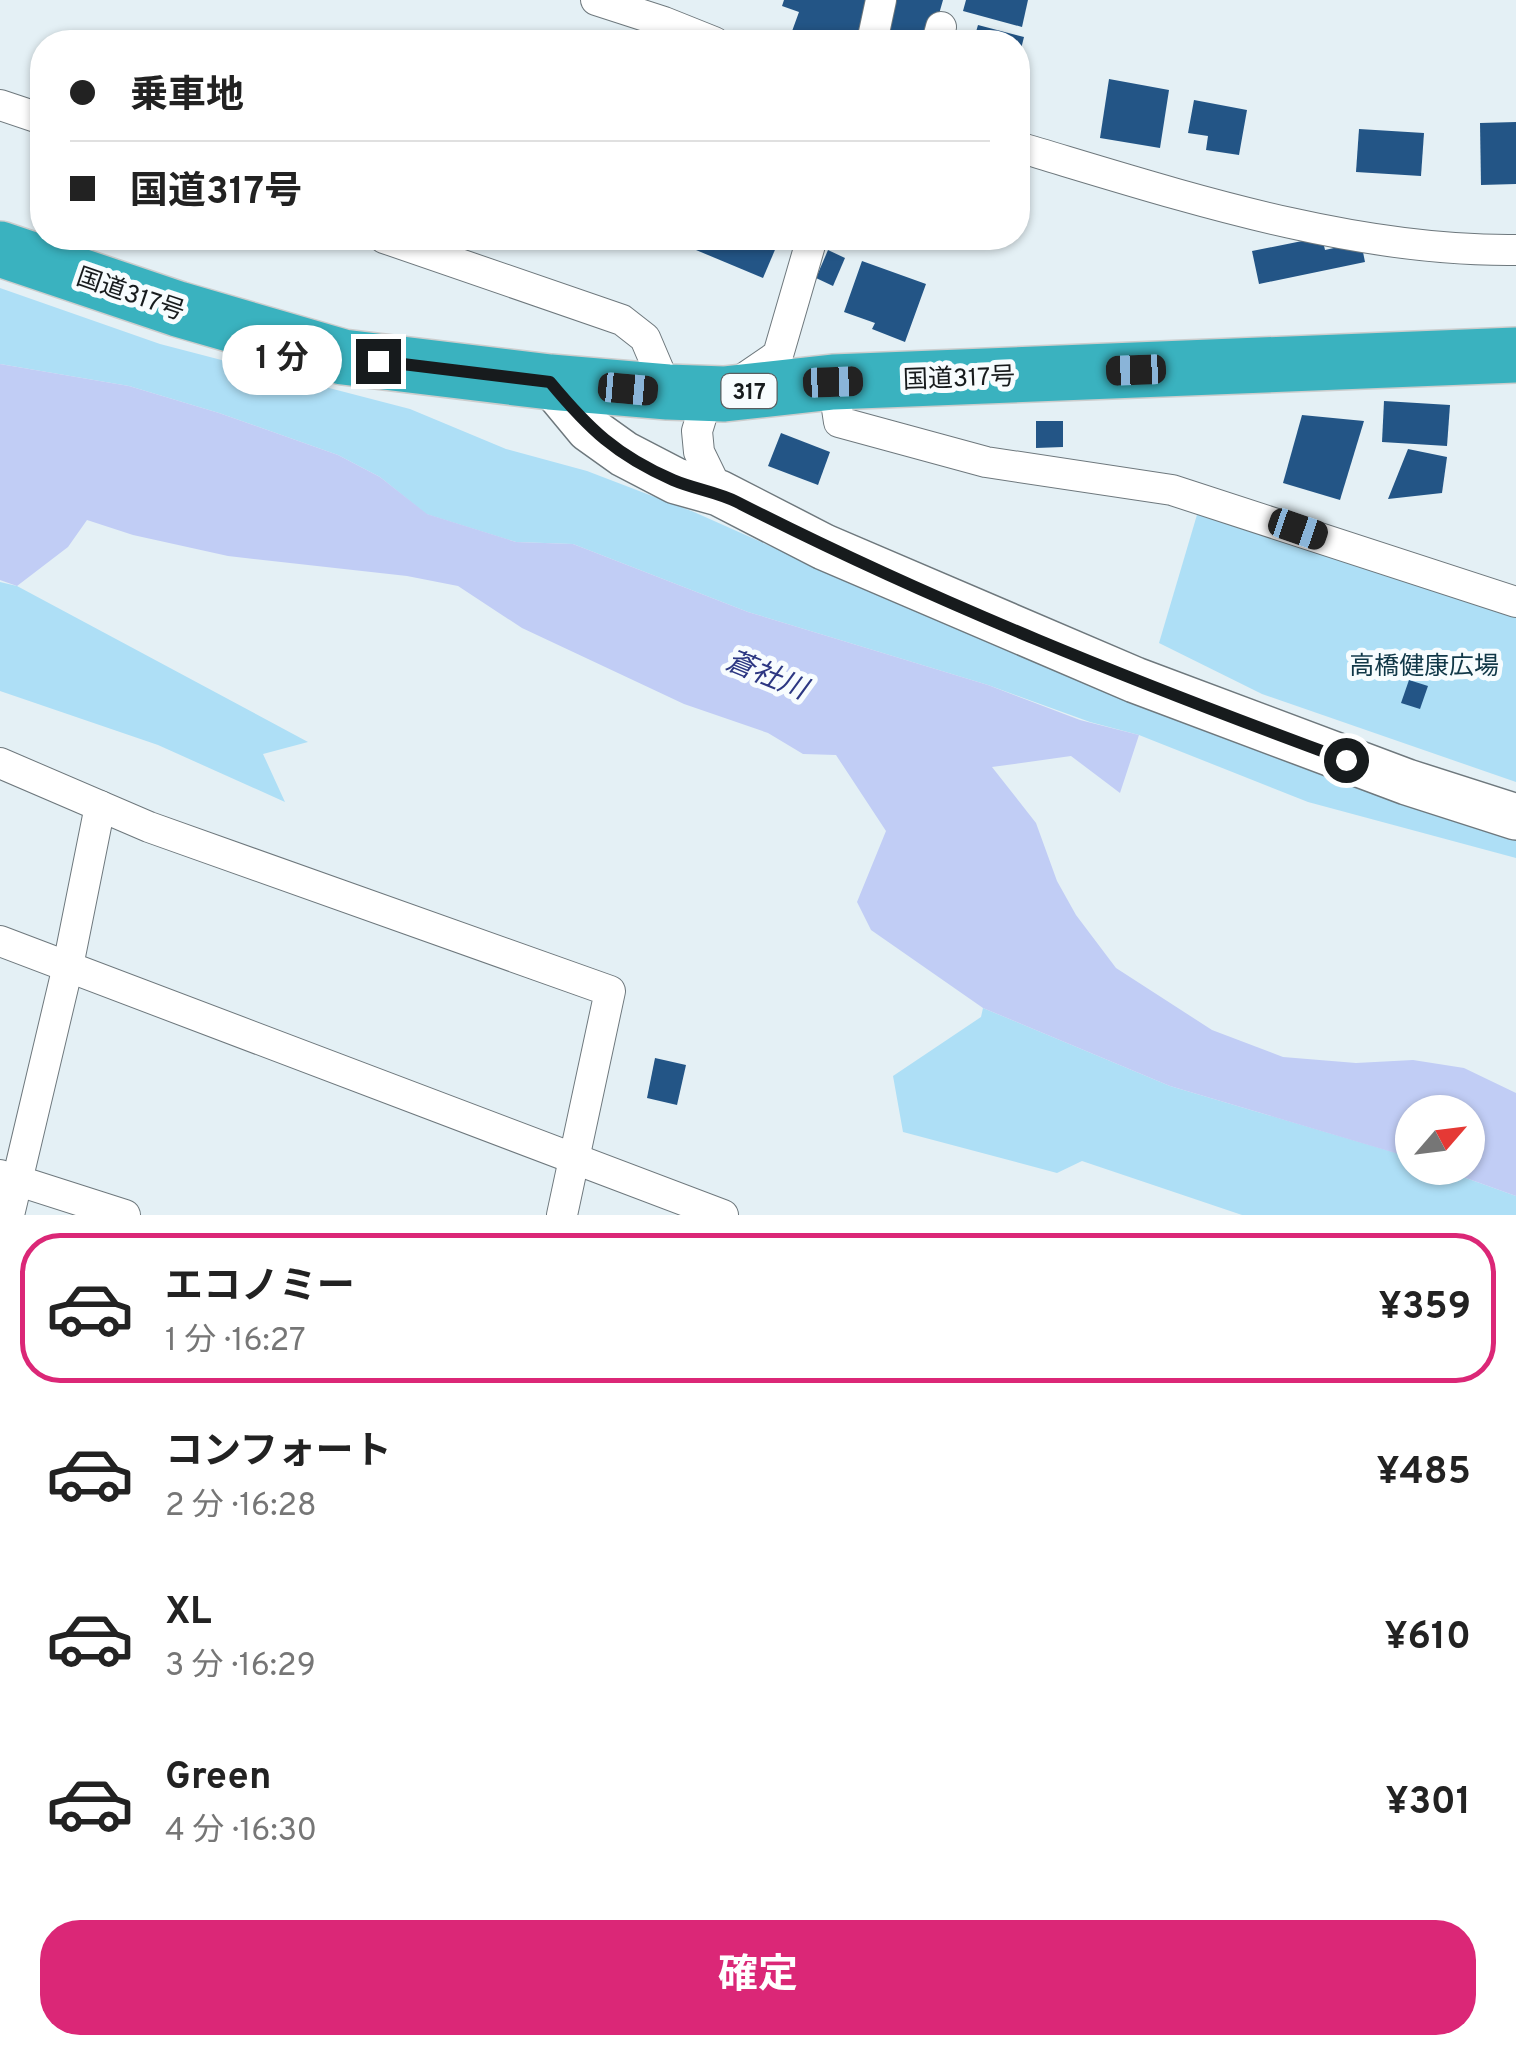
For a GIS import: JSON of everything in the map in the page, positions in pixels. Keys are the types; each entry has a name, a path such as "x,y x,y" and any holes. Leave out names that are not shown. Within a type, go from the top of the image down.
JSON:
{"highway":[{"name":"国道317号","path":"0,250 178,309 343,357 668,392 724,394 833,382 1516,356"}],"street":[{"path":"596,0 684,30"},
{"path":"875,30 881,0"},
{"path":"0,104 30,115"},
{"path":"1030,150 1271,217 1407,244 1516,250"},
{"path":"419,250 622,320 645,338 668,392"},
{"path":"720,493 699,452 698,431 705,405 778,354 808,250"},
{"path":"550,382 589,429 624,454 676,481 720,493 824,546 1135,680 1408,782 1516,817"},
{"path":"833,382 839,422 986,462 1172,490 1516,602"},
{"path":"0,762 149,827 610,991 562,1215"},
{"path":"9,1215 8,1178 68,966 100,806"},
{"path":"0,941 722,1215"},
{"path":"8,1178 126,1215"}],"green space":[{"path":"0,288 160,344 410,409 506,449 587,471 694,512 1141,705 1516,837 1516,858 1308,802 1139,735 748,612 573,544 516,542 426,514 380,477 338,455 219,413 129,386 0,364"},
{"name":"高橋健康広場","path":"1199,508 1516,610 1516,782 1262,694 1159,643"},
{"path":"0,582 17,586 308,742 263,754 285,802 158,745 0,691"},
{"path":"983,1008 1170,1086 1395,1153 1395,1185 1485,1185 1516,1196 1516,1215 1242,1215 1082,1161 1057,1173 903,1132 893,1076 981,1017"}],"water":[{"name":"蒼社川","path":"0,364 129,386 219,413 338,455 380,477 427,514 516,542 573,544 748,612 988,685 1080,720 1139,735 1120,793 1071,756 992,767 1036,823 1057,881 1076,915 1116,968 1212,1030 1283,1057 1356,1063 1413,1060 1464,1068 1516,1093 1516,1196 1485,1185 1485,1095 1395,1095 1395,1153 1170,1086 983,1008 871,930 857,902 886,831 836,755 803,754 768,733 684,704 522,628 458,586 407,576 228,556 133,535 87,520 68,547 17,586 0,580"}],"building":[{"path":"784,0 881,0 870,30 792,30 799,12 782,6"},
{"path":"888,0 943,0 934,30 880,28"},
{"path":"966,0 1028,0 1022,27 963,11"},
{"path":"1109,79 1169,90 1160,148 1100,138"},
{"path":"1194,100 1247,110 1239,155 1206,150 1208,136 1188,133"},
{"path":"1516,122 1516,184 1481,185 1480,123"},
{"path":"1359,129 1424,133 1421,176 1356,172"},
{"path":"1322,237 1325,250 1361,242 1365,262 1259,284 1252,251"},
{"path":"696,250 775,250 763,278"},
{"path":"828,250 845,258 833,286 816,278"},
{"path":"862,261 926,284 905,342 872,329 875,323 844,312"},
{"path":"1384,401 1450,405 1447,446 1382,442"},
{"path":"1302,415 1364,421 1340,500 1283,483"},
{"path":"1036,421 1063,421 1063,447 1036,448"},
{"path":"781,433 830,452 818,485 768,466"},
{"path":"1408,449 1447,457 1442,493 1388,499"},
{"path":"1409,680 1428,686 1420,709 1401,703"},
{"path":"655,1058 686,1065 677,1105 647,1098"}],"route":[{"path":"378,361 550,382 589,429 624,454 676,481 720,493 824,546 1135,680 1346,760"}]}
